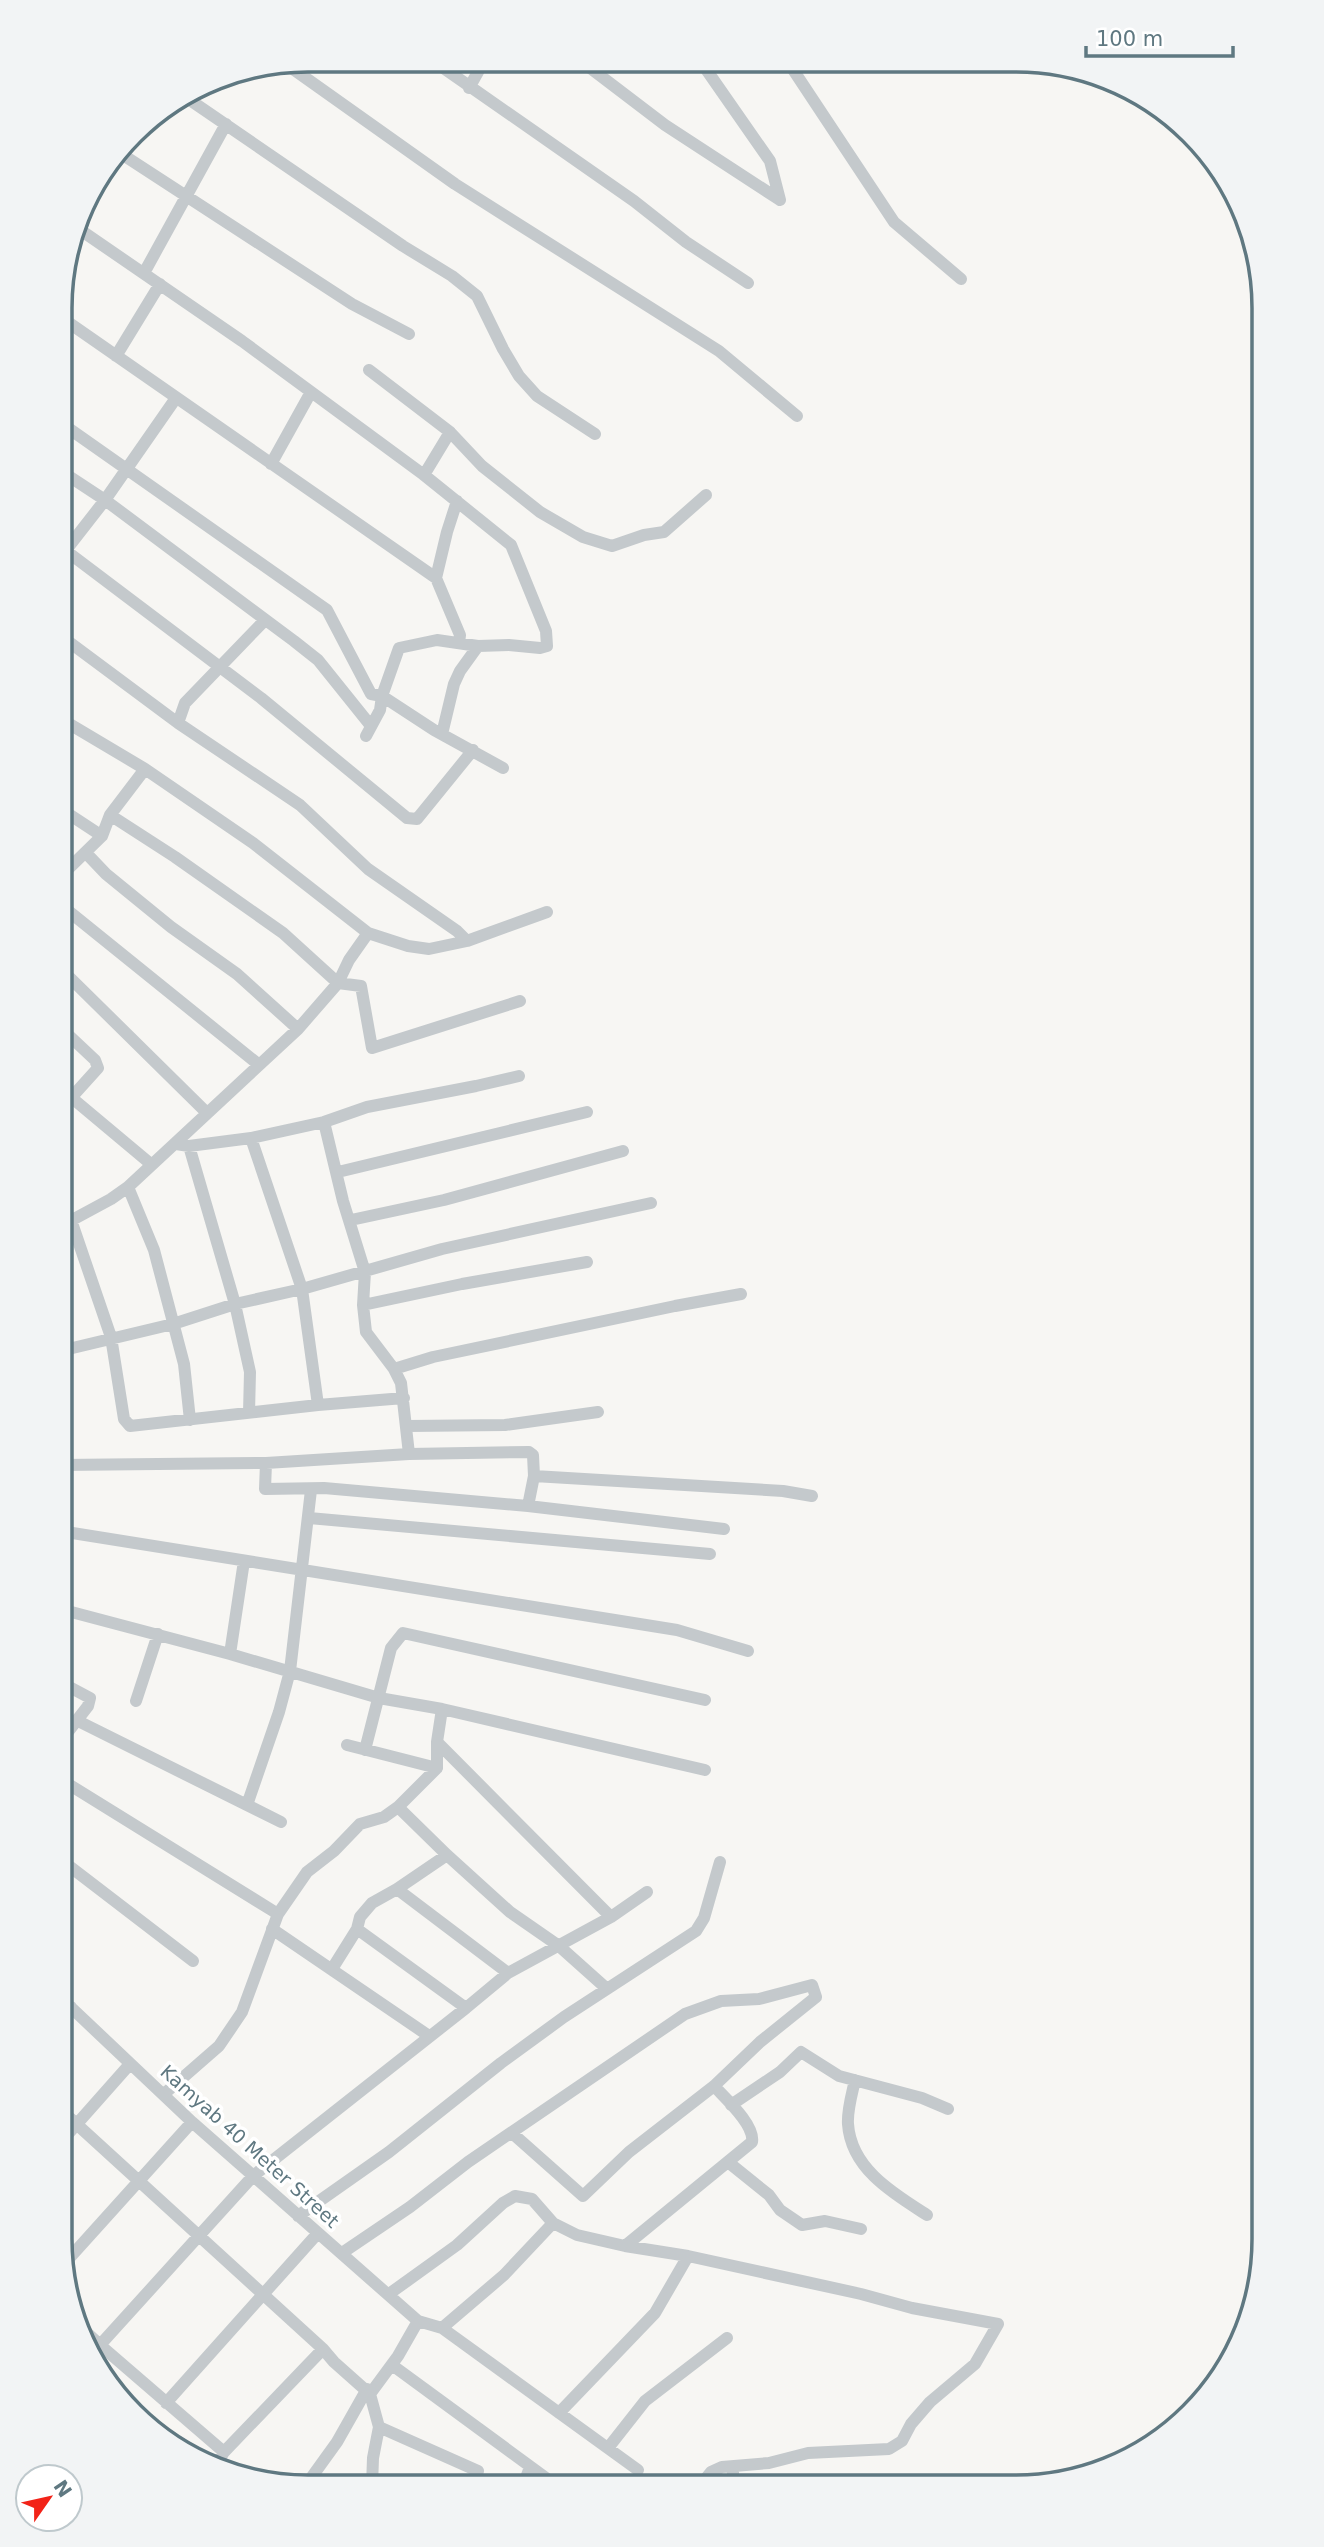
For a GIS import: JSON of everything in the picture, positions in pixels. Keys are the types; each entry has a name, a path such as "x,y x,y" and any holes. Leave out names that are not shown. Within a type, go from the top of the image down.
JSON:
{"street":[{"path":"448,72 634,201 685,242 748,283"},
{"path":"470,88 478,72"},
{"path":"595,72 665,125 780,200 770,161 708,72"},
{"path":"795,72 894,222 961,279"},
{"path":"298,73 454,184 719,351 797,416"},
{"path":"192,102 477,296 519,376 537,396 594,434"},
{"path":"144,273 226,124"},
{"path":"126,157 352,304 410,334"},
{"path":"72,481 105,500 318,660 368,731 381,707 382,696 399,648 437,640 478,646 547,646 546,631 511,545 424,475 312,392 84,232"},
{"path":"116,356 160,284"},
{"path":"72,325 436,578 460,635 459,643"},
{"path":"369,370 450,432 482,466 540,512 583,537 612,547 645,535 664,532 706,495"},
{"path":"271,464 312,392"},
{"path":"72,538 105,500 176,398"},
{"path":"72,431 327,610 371,694 382,696 503,768"},
{"path":"424,475 450,432"},
{"path":"436,578 457,501"},
{"path":"72,555 261,698 407,818 417,819 473,750"},
{"path":"178,723 185,704 265,620"},
{"path":"72,644 178,723 300,805 368,869 457,931 467,941"},
{"path":"442,734 460,671 478,646"},
{"path":"72,726 145,769 253,843 368,933 408,946 429,949 467,941 547,912"},
{"path":"72,866 102,836 110,815 145,769"},
{"path":"110,815 283,933 338,983 361,986 372,1048 520,1001"},
{"path":"72,816 102,836"},
{"path":"86,853 106,874 171,927 237,974 298,1029"},
{"path":"72,914 258,1064"},
{"path":"72,1220 111,1199 152,1165 183,1145 207,1113 298,1029 338,983 349,960 368,933"},
{"path":"72,980 207,1113"},
{"path":"72,1038 97,1065 97,1068 72,1090"},
{"path":"183,1145 251,1138 324,1122 367,1107 519,1076"},
{"path":"72,1100 152,1165"},
{"path":"338,1172 587,1112"},
{"path":"324,1122 343,1200 365,1272 363,1305 366,1332 394,1368 401,1383 408,1426 409,1454"},
{"path":"251,1138 302,1289 318,1405"},
{"path":"183,1145 235,1304 250,1373 249,1413"},
{"path":"351,1220 444,1200 623,1152"},
{"path":"128,1187 154,1250 184,1364 190,1420"},
{"path":"72,1348 173,1324 235,1304 302,1289 442,1249 651,1203"},
{"path":"72,1238 111,1338 124,1419 130,1426 404,1398"},
{"path":"363,1305 587,1262"},
{"path":"394,1368 433,1357 741,1294"},
{"path":"408,1426 505,1425 598,1412"},
{"path":"72,1465 266,1463 409,1454 528,1452 533,1455 534,1476 528,1506"},
{"path":"266,1463 265,1489 324,1488 528,1506 724,1529"},
{"path":"534,1476 783,1491 812,1496"},
{"path":"247,1805 290,1671 311,1490"},
{"path":"309,1518 710,1554"},
{"path":"72,1533 677,1630 748,1651"},
{"path":"230,1654 244,1561"},
{"path":"72,1612 230,1654 379,1698 442,1709 705,1770"},
{"path":"365,1750 391,1648 403,1633 705,1700"},
{"path":"136,1701 158,1634"},
{"path":"72,1688 90,1698 88,1706 72,1728"},
{"path":"164,2094 219,2046 242,2012 278,1914 307,1872 334,1851 360,1824 384,1817 398,1807 438,1768 437,1742 442,1709"},
{"path":"78,1721 281,1822"},
{"path":"437,1742 611,1917"},
{"path":"347,1745 438,1768"},
{"path":"72,1786 278,1914"},
{"path":"398,1807 510,1912 559,1946 606,1988"},
{"path":"332,1969 357,1928 360,1917 372,1903 447,1855"},
{"path":"298,2216 389,2152 501,2063 606,1988 696,1931 704,1918 720,1863"},
{"path":"72,1868 193,1961"},
{"path":"397,1889 508,1973"},
{"path":"100,2345 253,2176 508,1973 611,1917 648,1892"},
{"path":"357,1928 467,2008"},
{"path":"272,1929 429,2036"},
{"path":"342,2253 512,2133 685,2014 721,2000 759,1999 812,1985 816,1997 760,2042 714,2086 629,2152 583,2196 512,2133"},
{"name":"Kamyab 40 Meter Street","path":"72,2008 192,2122 418,2320"},
{"path":"731,2105 780,2072 801,2052 839,2076 922,2098 948,2109"},
{"path":"72,2130 130,2064"},
{"path":"855,2080 848,2123 855,2151 874,2178 927,2215"},
{"path":"625,2246 752,2142 754,2134 714,2086"},
{"path":"72,2120 334,2362 369,2391 379,2427 373,2458 373,2475"},
{"path":"73,2254 192,2122"},
{"path":"728,2162 769,2195 780,2210 802,2225 825,2221 861,2229"},
{"path":"389,2294 457,2245 503,2203 515,2196 532,2199 553,2223 577,2235 688,2256 861,2294 912,2308 998,2324 975,2364 930,2402 911,2424 902,2441 889,2449 808,2453 769,2463 722,2467 709,2475"},
{"path":"442,2328 504,2276 553,2223"},
{"path":"166,2403 318,2233"},
{"path":"559,2413 655,2313 688,2256"},
{"path":"313,2475 369,2391 392,2365 418,2320 442,2328 638,2470"},
{"path":"608,2448 645,2401 727,2338"},
{"path":"94,2340 224,2452"},
{"path":"220,2458 323,2349"},
{"path":"392,2365 541,2475"},
{"path":"379,2427 478,2471"},
{"path":"527,2475 530,2467"},
{"path":"733,2468 733,2475"}]}
